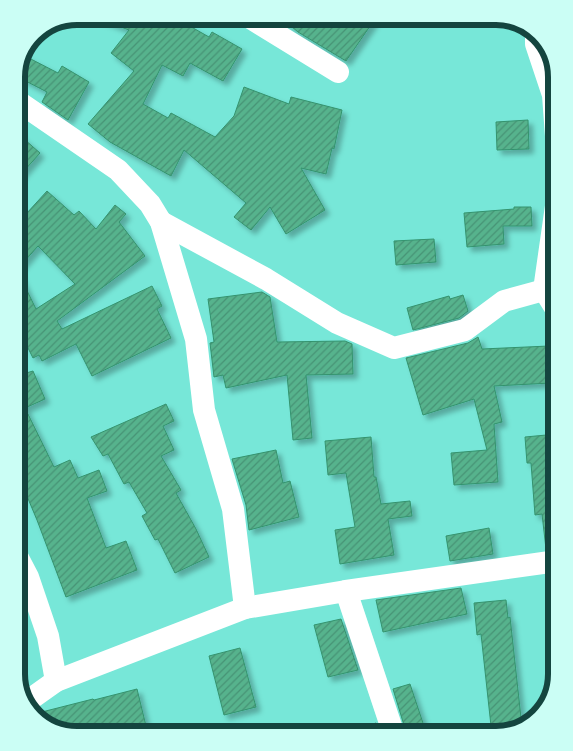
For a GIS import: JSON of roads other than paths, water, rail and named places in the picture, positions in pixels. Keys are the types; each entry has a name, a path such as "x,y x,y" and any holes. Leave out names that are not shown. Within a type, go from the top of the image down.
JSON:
{"street":[{"path":"262,25 338,72"},
{"path":"536,44 548,80"},
{"path":"25,106 118,170 150,204 161,222 196,340 204,410 233,509 245,608"},
{"path":"161,222 266,279 337,323 394,348 465,330 504,301 548,299"},
{"path":"31,698 56,681 245,608 346,591 548,562"},
{"path":"25,571 48,636 56,681"},
{"path":"346,591 391,726"}]}
